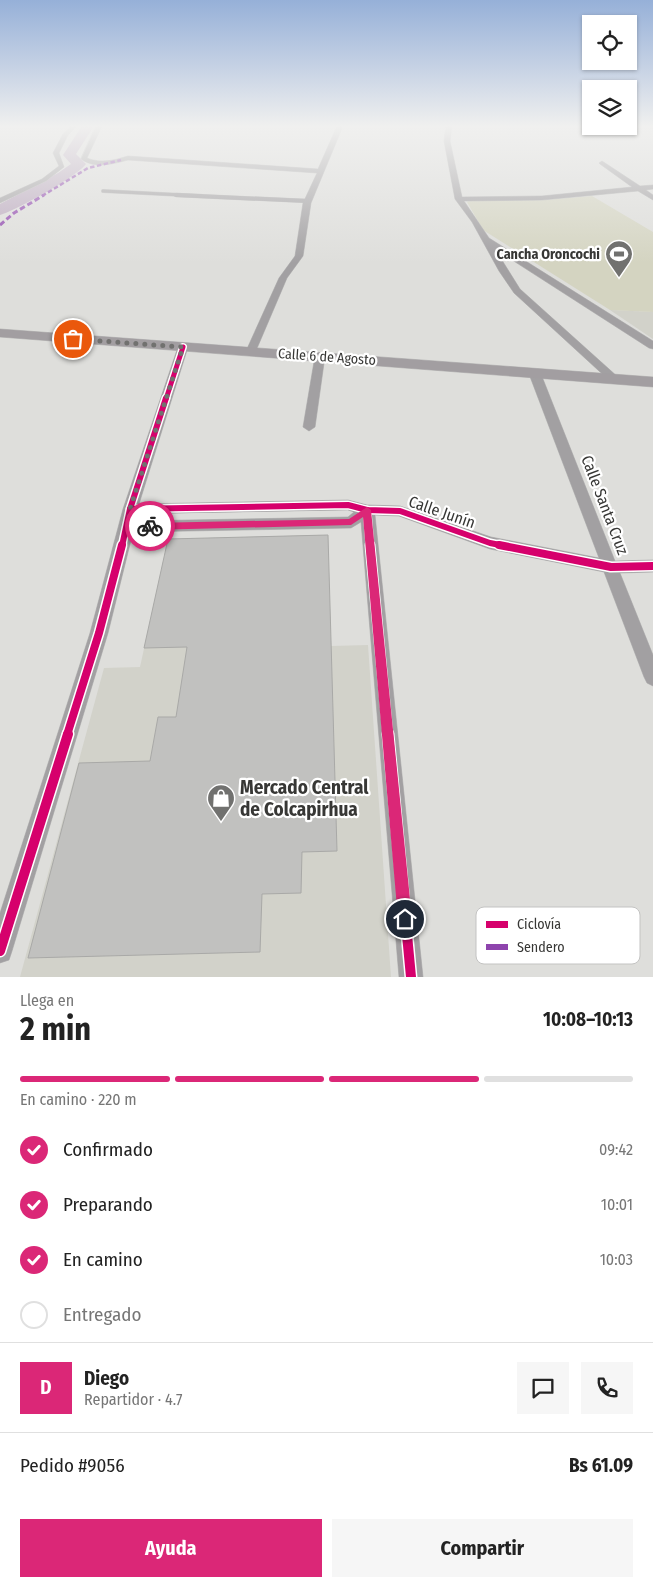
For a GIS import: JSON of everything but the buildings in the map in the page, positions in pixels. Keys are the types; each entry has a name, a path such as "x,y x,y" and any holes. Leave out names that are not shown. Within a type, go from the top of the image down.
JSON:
{"main road":[{"name":"Calle 6 de Agosto","path":"0,333 653,382"}],"street":[{"path":"0,200 44,180 55,172"},
{"path":"251,351 283,278 299,256 308,201 320,172"},
{"path":"453,172 459,199 476,222 503,271 517,291 615,380"},
{"path":"614,172 653,198"},
{"path":"459,199 542,198 653,187"},
{"path":"485,238 653,346"},
{"path":"0,951 100,633 128,527 130,509 183,347"},
{"path":"309,427 320,356"},
{"name":"Calle Santa Cruz","path":"535,374 653,677"},
{"name":"Calle Junín","path":"130,509 348,505 367,510 382,509 400,512 490,543 611,567 653,566"},
{"path":"128,527 351,522 367,510"},
{"path":"367,510 411,977"}],"lane":[{"path":"103,191 308,201"}],"shaded area":[{"path":"610,310 653,312 653,339"},
{"name":"Mercado Central de Colcapirhua","path":"328,535 331,646 368,645 391,977 20,977 104,668 140,667 168,539"}],"green space":[{"path":"592,196 653,232 653,312 610,310 483,230 467,202 471,200 544,200"}],"waterway":[{"path":"0,210 69,172"}],"marked path":[{"path":"0,225 14,213 82,172"}],"cycle path":[{"path":"0,951 99,633 130,509 183,347"},
{"path":"130,509 348,505 367,510 400,511 490,543 611,567 653,566"},
{"path":"367,510 411,977"}],"way so far":[{"path":"73,339 183,347 130,509 128,527 150,526"}],"place":[{"name":"Cancha Oroncochi","path":"619,278"},
{"name":"Mercado Central de Colcapirhua","path":"221,822"}],"route":[{"path":"150,526 351,522 367,510 405,919"}]}
